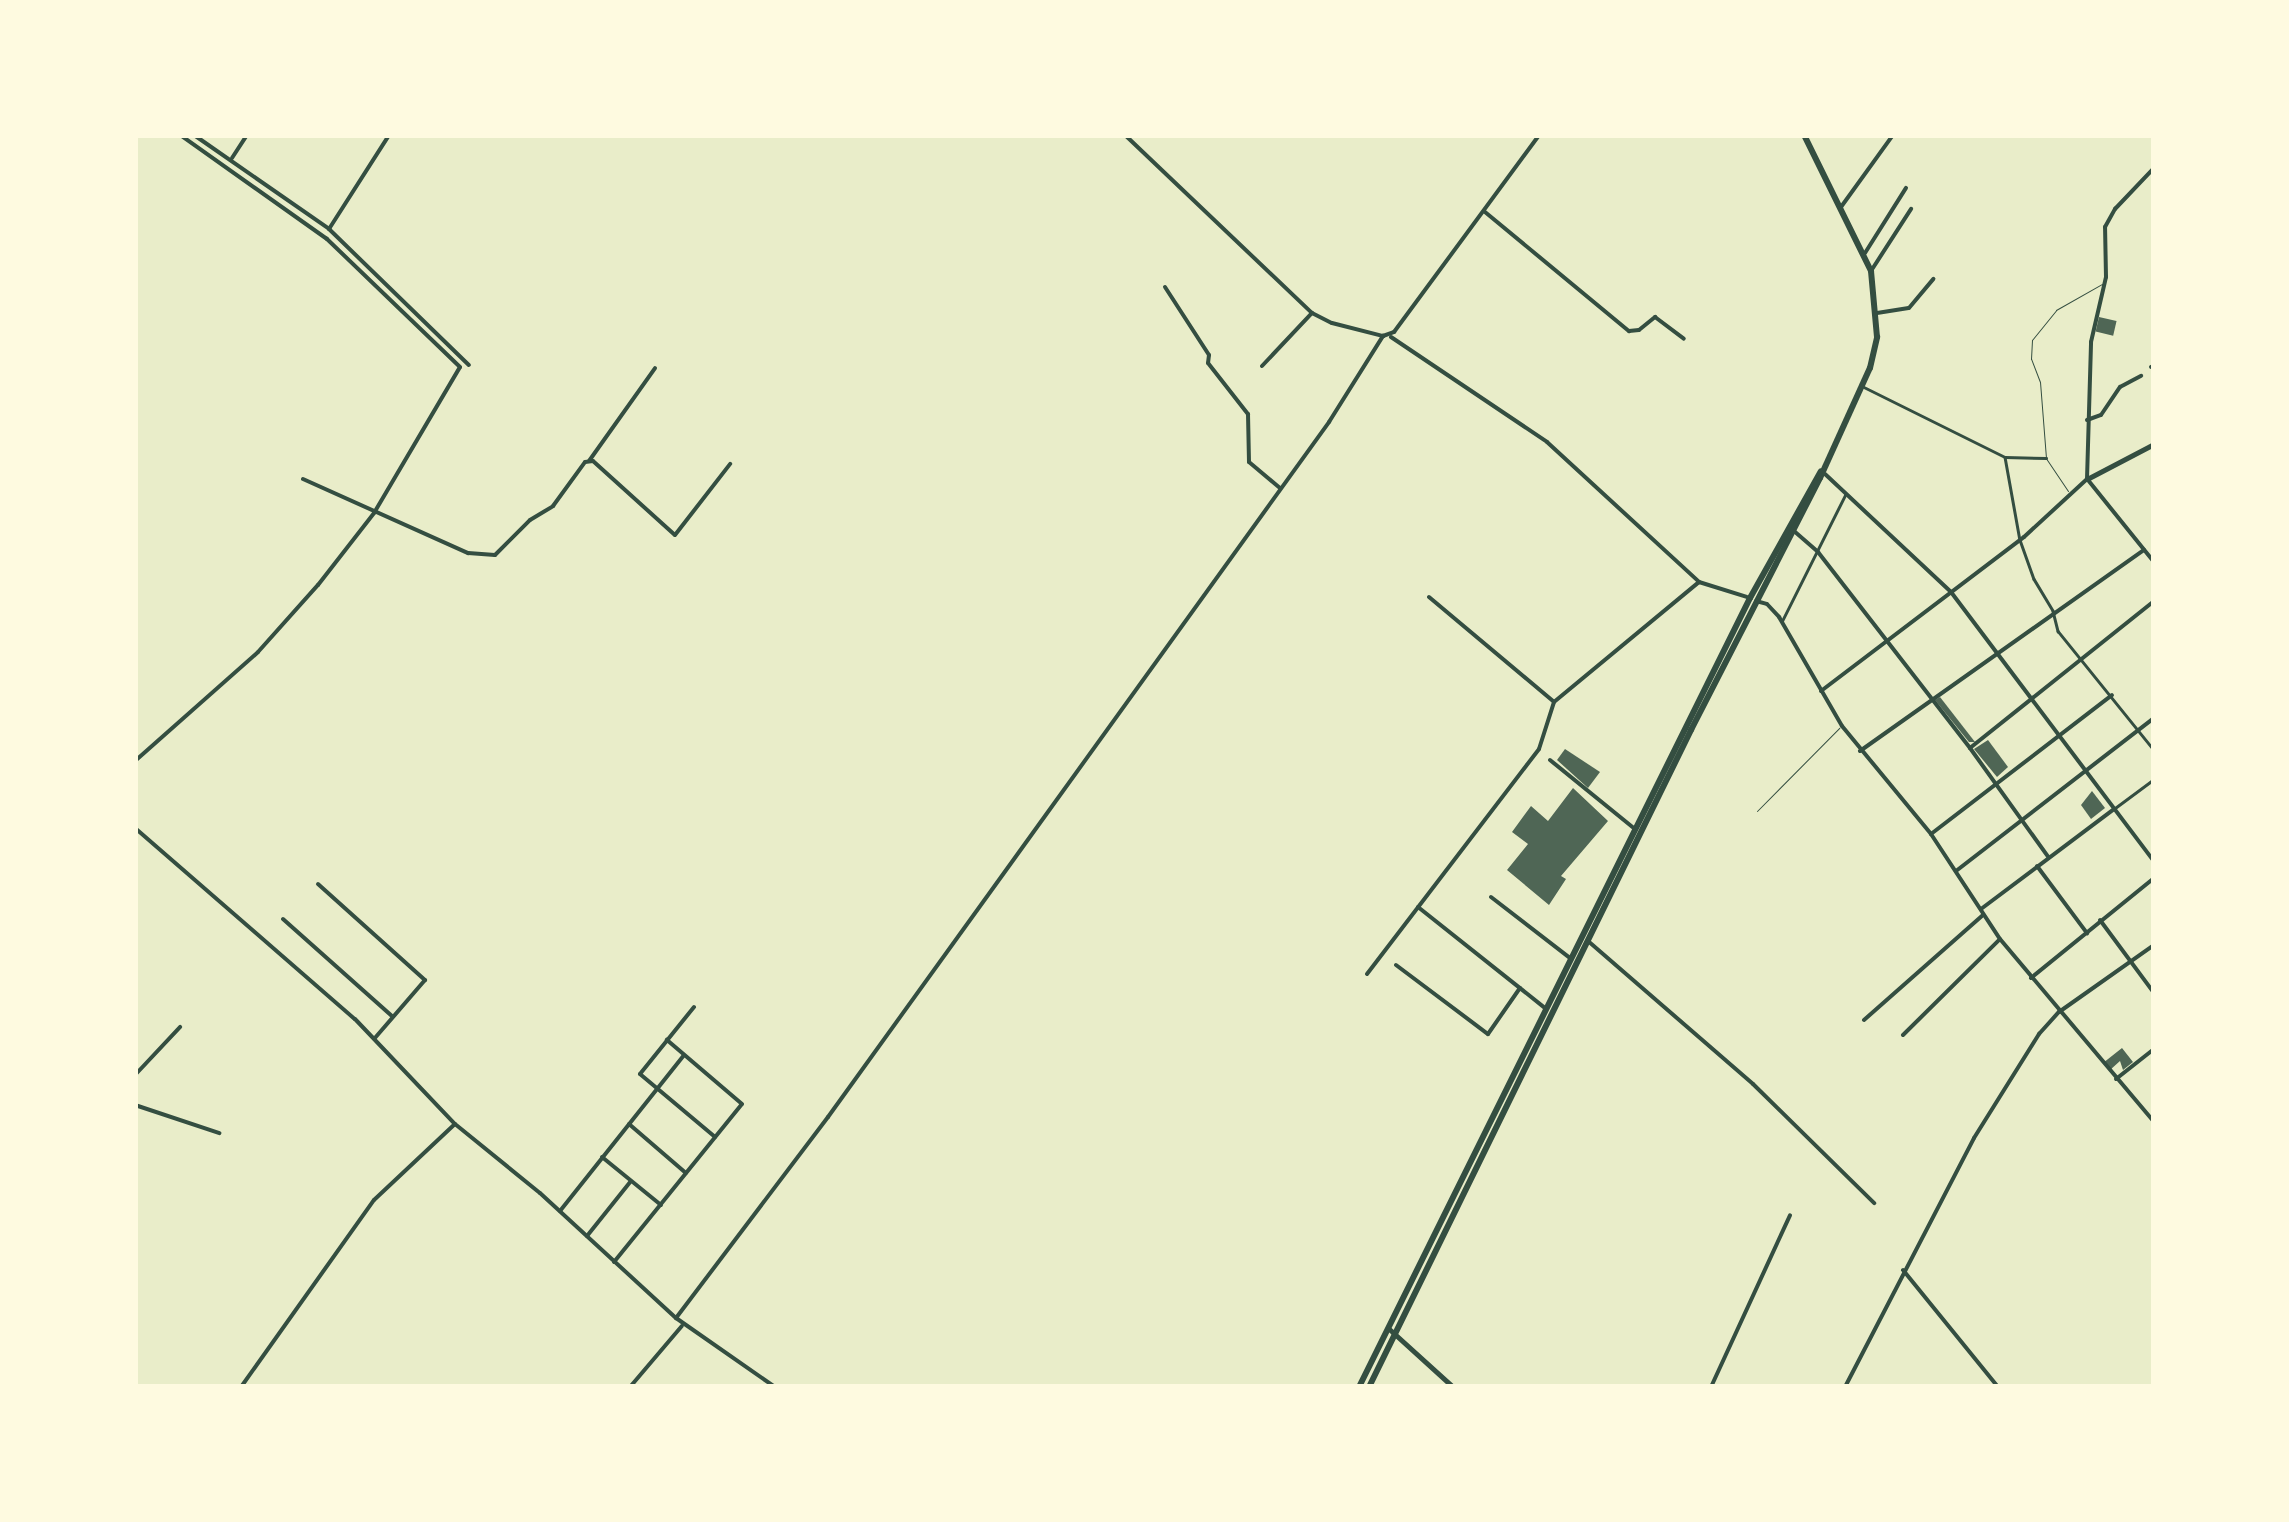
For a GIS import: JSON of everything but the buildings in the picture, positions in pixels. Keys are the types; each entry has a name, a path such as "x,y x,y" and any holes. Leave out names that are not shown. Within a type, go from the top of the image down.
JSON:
{"main road":[{"path":"1359,1387 1544,1008 1822,470 1873,358 1876,313 1871,271 1804,135"},
{"path":"1369,1387 1588,941 1637,831"}],"street":[{"path":"135,762 258,652 374,513 460,366 326,239 180,135"},
{"path":"194,135 329,228 470,365"},
{"path":"232,158 247,135"},
{"path":"329,228 389,135"},
{"path":"1125,135 1312,313 1332,323 1386,336 1547,442 1700,582 1767,604 1782,622 1842,726 1931,834 2000,940 2154,1122"},
{"path":"676,1318 828,1116 1329,422 1386,336 1540,135"},
{"path":"1841,207 1893,135"},
{"path":"2154,168 2108,218 2105,282 2092,327 2087,420 2087,479 2154,562"},
{"path":"1865,253 1906,188"},
{"path":"1871,271 1911,209"},
{"path":"1484,211 1631,332 1655,317 1684,339"},
{"path":"1876,313 1909,308 1933,279"},
{"path":"1165,287 1209,355 1208,363 1248,414 1249,462 1280,488"},
{"path":"1262,366 1312,313"},
{"path":"302,479 468,553 498,554 530,520 554,506 655,368"},
{"path":"2087,420 2101,415 2116,391 2141,376"},
{"path":"1863,386 2005,457 2046,458"},
{"path":"1820,692 2020,540 2087,479 2154,444"},
{"path":"2005,457 2020,540 2034,579 2054,611 2058,632 2154,750"},
{"path":"590,460 675,535 730,464"},
{"path":"1822,470 1952,592 2154,861"},
{"path":"1782,622 1845,494"},
{"path":"1790,528 1818,552 1970,748 2048,858"},
{"path":"1860,750 1996,650 2144,550"},
{"path":"1367,974 1539,749 1554,702 1700,582"},
{"path":"1429,597 1554,702"},
{"path":"1970,748 2154,601"},
{"path":"1931,834 2112,694"},
{"path":"1956,871 2154,718"},
{"path":"1550,760 1637,831"},
{"path":"1864,1020 2037,866 2154,779"},
{"path":"135,828 375,1038 455,1124 560,1211 683,1324 770,1386"},
{"path":"2037,866 2087,933"},
{"path":"2030,978 2154,878"},
{"path":"318,884 424,980 375,1038"},
{"path":"1490,897 1570,958"},
{"path":"1418,907 1544,1008"},
{"path":"284,918 393,1017"},
{"path":"2100,920 2154,993"},
{"path":"1903,1035 2000,940"},
{"path":"1588,941 1776,1106 1874,1203"},
{"path":"1845,1387 1974,1138 2039,1034 2059,1012 2154,945"},
{"path":"1396,965 1488,1034 1520,988"},
{"path":"694,1008 640,1074 715,1137"},
{"path":"135,1075 180,1028"},
{"path":"614,1262 742,1104 667,1040"},
{"path":"2116,1078 2154,1049"},
{"path":"560,1211 684,1055"},
{"path":"135,1106 219,1133"},
{"path":"240,1387 374,1200 455,1124"},
{"path":"628,1124 686,1173"},
{"path":"602,1157 660,1204"},
{"path":"587,1236 631,1181"},
{"path":"1711,1387 1790,1215"},
{"path":"1903,1270 1998,1387"},
{"path":"630,1387 683,1324"},
{"path":"1388,1328 1453,1387"}],"lane":[{"path":"2070,494 2046,458 2040,382 2031,360 2032,340 2056,310 2105,282"},
{"path":"1757,812 1842,726"}]}
